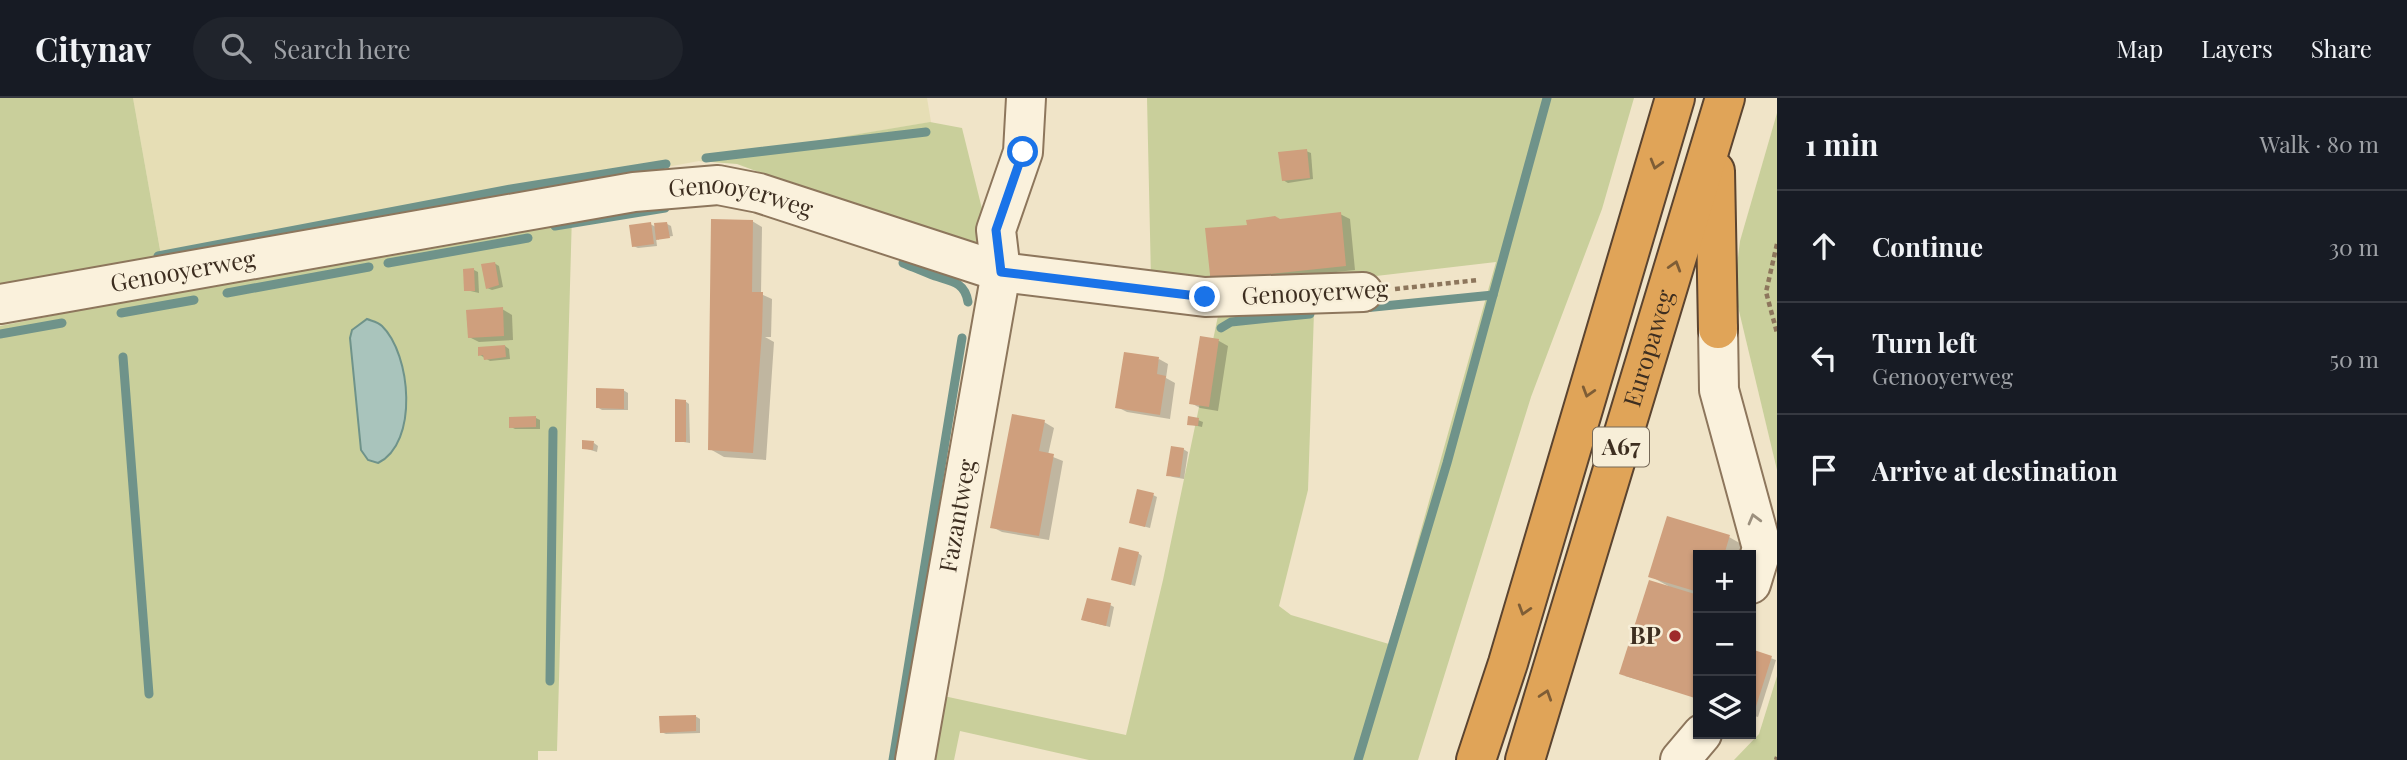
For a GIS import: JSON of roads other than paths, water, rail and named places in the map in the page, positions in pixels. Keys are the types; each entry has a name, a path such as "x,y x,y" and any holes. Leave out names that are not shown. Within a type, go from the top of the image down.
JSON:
{"highway":[{"name":"Europaweg","path":"1476,760 1512,650 1675,98"},
{"name":"Europaweg","path":"1525,760 1719,115"},
{"name":"A67","path":"1718,330 1719,115"}],"street":[{"name":"Fazantweg","path":"915,760 1001,272 996,230 1023,152 1026,98"},
{"name":"Genooyerweg","path":"0,303 634,192 718,185 759,192 1001,272 1205,297 1363,292"},
{"name":"A67","path":"1718,330 1719,390 1762,548 1756,568"},
{"path":"1680,760 1698,739"}],"water":[{"path":"367,319 380,325 392,339 404,376 406,398 400,437 391,453 378,463 368,460 361,450 350,338 352,330"}],"waterway":[{"path":"1358,760 1447,463 1547,98"},
{"path":"706,158 926,132"},
{"path":"158,256 511,189 666,164"},
{"path":"555,226 665,208"},
{"path":"388,263 528,238"},
{"path":"903,263 956,283 964,290 968,302"},
{"path":"227,293 369,267"},
{"path":"1364,308 1493,295"},
{"path":"121,313 194,300"},
{"path":"1221,328 1231,322 1310,314"},
{"path":"0,334 62,323"},
{"path":"893,760 962,338"},
{"path":"123,357 149,694"},
{"path":"550,681 553,431"}],"place":[{"name":"BP","path":"1675,636"}]}
